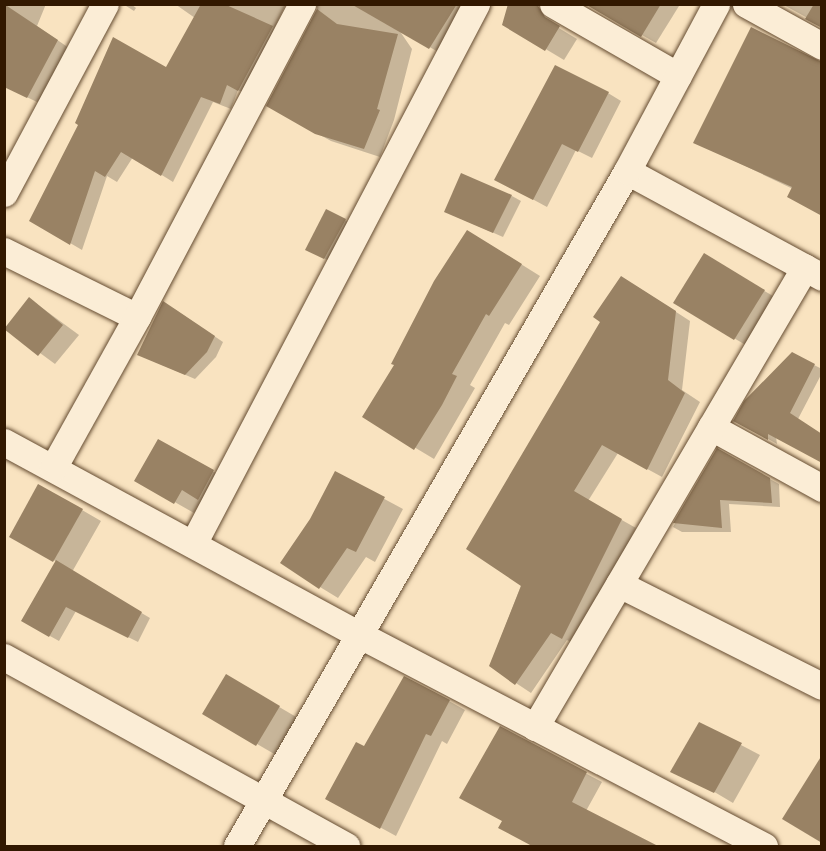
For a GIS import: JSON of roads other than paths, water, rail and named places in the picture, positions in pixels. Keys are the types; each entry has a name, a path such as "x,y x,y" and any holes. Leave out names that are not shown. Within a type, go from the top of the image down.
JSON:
{"street":[{"path":"4,193 105,4"},
{"path":"53,468 137,317 302,4"},
{"path":"193,544 476,4"},
{"path":"553,4 678,75"},
{"path":"237,846 627,171 716,4"},
{"path":"746,4 822,46"},
{"path":"535,727 711,428 813,272 627,171"},
{"path":"4,251 137,317"},
{"path":"711,428 822,488"},
{"path":"4,442 360,635 764,846"},
{"path":"619,584 822,686"},
{"path":"4,657 346,846"}]}
